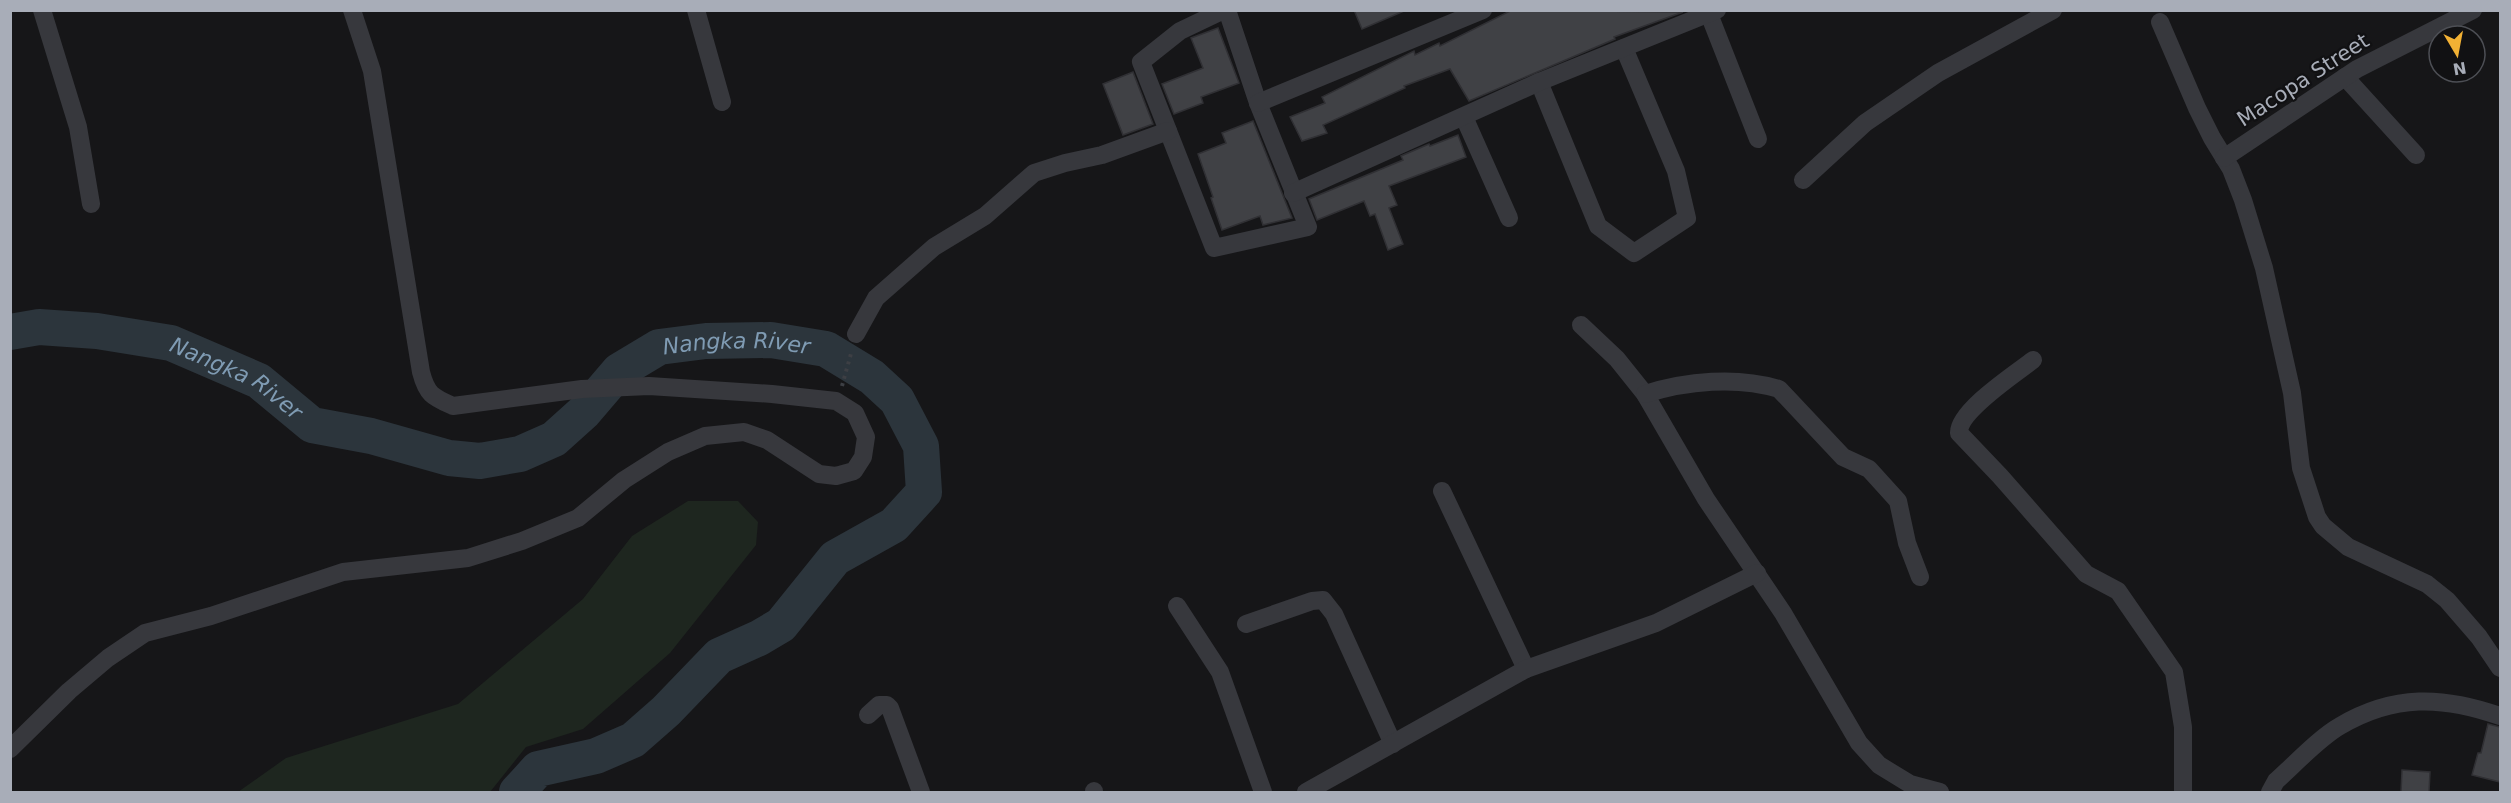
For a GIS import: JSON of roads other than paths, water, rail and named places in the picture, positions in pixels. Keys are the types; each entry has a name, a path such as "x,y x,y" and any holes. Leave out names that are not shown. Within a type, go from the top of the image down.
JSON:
{"street":[{"path":"42,10 78,127 91,204"},
{"path":"10,749 69,691 108,658 145,633 211,616 343,572 468,558 522,541 579,518 624,480 668,453 705,436 744,432 767,440 819,474 836,476 854,471 863,457 866,437 855,413 836,401 772,394 649,386 582,389 453,406 434,398 425,386 372,71 352,10"},
{"path":"696,10 722,102"},
{"path":"1226,10 1258,103 1308,227 1214,248 1141,62 1180,31 1226,10"},
{"path":"1258,103 1483,10"},
{"path":"1803,180 1865,123 1938,73 2053,10"},
{"name":"Macopa Street","path":"2224,158 2372,60 2473,10"},
{"path":"1293,193 1539,82 1713,12 1758,139"},
{"path":"2160,22 2198,108 2231,169 2243,200 2264,268 2292,393 2301,468 2317,517 2323,526 2348,547 2427,584 2447,600 2479,637 2500,668"},
{"path":"1539,82 1598,226 1634,252 1687,218 1676,171 1624,48"},
{"path":"2345,77 2416,155"},
{"path":"1464,117 1509,218"},
{"path":"856,334 876,298 934,247 985,216 1034,173 1102,155 1168,131"},
{"path":"1581,325 1617,359 1645,394 1706,499 1757,573 1859,743 1879,765 1910,784 1940,792"},
{"path":"2033,360 1966,414 1958,426 1959,433 2086,574 2118,591 2174,672 2183,727 2183,792"},
{"path":"1645,394 1691,383 1710,382 1768,386 1779,390 1843,457 1869,469 1898,501 1907,543 1920,577"},
{"path":"1442,491 1526,669"},
{"path":"1306,792 1526,669 1656,623 1757,573"},
{"path":"1246,624 1312,601 1323,600 1334,614 1394,744"},
{"path":"1177,606 1220,672 1263,792"},
{"path":"2270,792 2276,781 2339,727 2393,703 2436,702 2468,705 2500,716"},
{"path":"868,715 879,705 889,707 921,792"}],"waterway":[{"name":"Nangka River","path":"10,332 39,327 97,331 171,343 259,381 312,425 371,436 449,458 480,461 520,454 554,439 584,412 619,371 659,347 706,341 771,340 826,349 872,377 897,400 921,446 924,492 894,525 835,558 781,625 719,656 666,711 633,740 596,756 538,769 517,792"}]}
